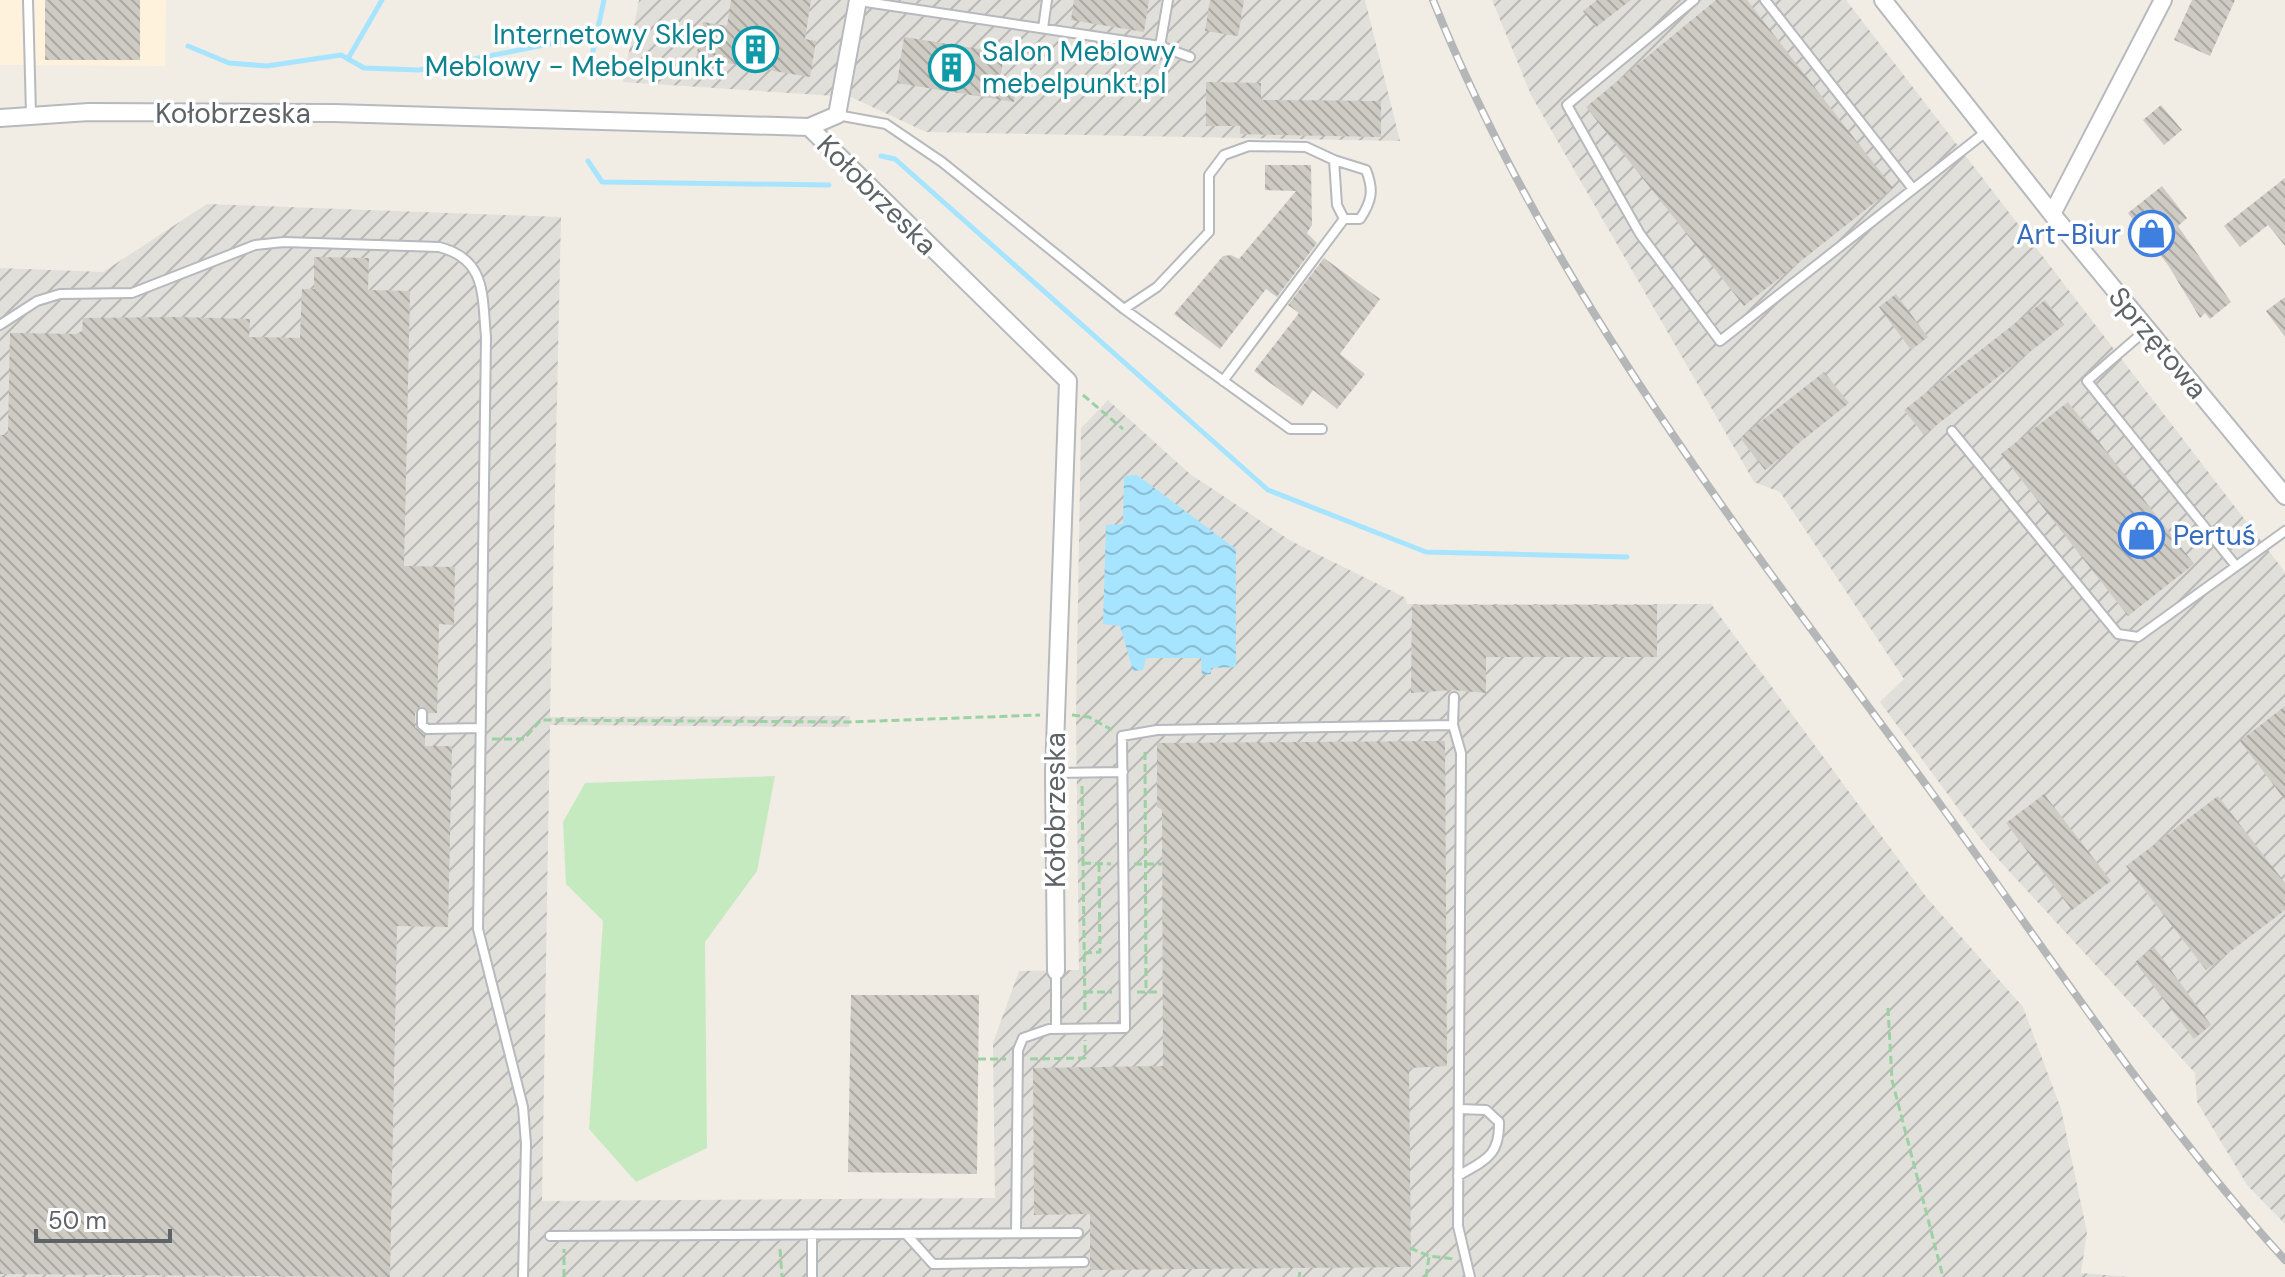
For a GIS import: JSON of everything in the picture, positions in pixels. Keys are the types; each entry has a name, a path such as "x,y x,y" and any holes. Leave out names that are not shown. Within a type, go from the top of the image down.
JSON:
{"street":[{"path":"809,127 837,115 858,0"},
{"name":"Sprzętowa","path":"1883,0 2052,214 2285,496"},
{"path":"2052,214 2163,0"},
{"name":"Kołobrzeska","path":"0,118 31,114 334,113 809,127 1068,381 1054,773 1056,971"}],"lane":[{"path":"28,0 31,114"},
{"path":"858,0 1160,46 1190,57"},
{"path":"1043,28 1047,0"},
{"path":"1160,46 1168,0"},
{"path":"1694,0 1567,105 1640,234 1720,341 1987,131"},
{"path":"1765,0 1913,189"},
{"path":"837,115 886,124 942,162 1124,309 1290,429 1322,429"},
{"path":"1124,309 1157,287 1209,232 1209,175 1224,155 1249,146 1306,147 1366,170 1373,187 1369,205 1360,219 1344,219"},
{"path":"1334,160 1337,205 1344,219"},
{"path":"1223,381 1344,219"},
{"path":"0,325 37,301 60,294 132,293 255,245 284,242 439,247 456,251 469,261 478,275 486,337 478,929 523,1107 523,1277"},
{"path":"2147,329 2087,381 2236,566"},
{"path":"1952,431 2118,634 2138,637 2285,531"},
{"path":"1454,697 1453,725 1461,753 1458,1226 1470,1277"},
{"path":"422,713 422,725 427,729 480,728"},
{"path":"1016,1233 1018,1050 1023,1038 1035,1031 1125,1028 1122,736 1157,730 1453,725"},
{"path":"1054,773 1123,772"},
{"path":"1056,971 1056,1029"},
{"path":"1458,1176 1487,1159 1500,1143 1499,1122 1486,1110 1459,1109"},
{"path":"550,1236 1078,1233"},
{"path":"812,1234 812,1277"},
{"path":"906,1234 933,1264 1084,1262"}],"path":[{"path":"1068,381 1123,429"},
{"path":"480,739 524,739 541,720 849,722 1056,715 1089,717 1113,731"},
{"path":"1145,752 1146,993"},
{"path":"1082,779 1085,1022"},
{"path":"1083,863 1114,864"},
{"path":"1084,953 1100,952 1099,863"},
{"path":"1130,864 1162,864"},
{"path":"1085,992 1116,992"},
{"path":"1136,992 1161,992"},
{"path":"1888,1008 1892,1080 1943,1277"},
{"path":"1028,1059 1085,1058 1085,1040"},
{"path":"978,1059 1006,1059"},
{"path":"564,1244 564,1277"},
{"path":"780,1244 782,1277"},
{"path":"1410,1248 1429,1256 1454,1259"},
{"path":"1426,1277 1429,1256"}],"shaded area":[{"path":"0,0 166,0 165,66 0,65"},
{"path":"639,0 1365,0 1400,141 926,132 851,97 623,82"},
{"path":"1492,0 1846,0 2285,572 2285,1224 2247,1185 2197,1102 2195,1073 1985,845 1880,702 1904,679 1780,492 1754,482 1531,95"},
{"path":"207,204 561,217 550,717 850,716 849,727 550,725 542,1201 995,1198 993,1043 1019,971 1079,970 1076,715 1081,428 1108,400 1190,474 1291,541 1406,598 1407,604 1711,604 1927,898 2023,1007 2061,1109 2087,1232 2081,1273 2130,1277 0,1277 0,268 103,272"}],"green space":[{"path":"775,776 757,871 705,942 707,1148 636,1182 589,1129 603,921 566,884 563,822 585,783"}],"water":[{"path":"1137,475 1236,549 1236,667 1211,668 1211,674 1202,675 1201,658 1146,658 1143,670 1133,671 1120,626 1103,624 1106,525 1123,524 1124,476"}],"building":[{"path":"45,0 140,0 140,60 45,60"},
{"name":"Internetowy Sklep Meblowy - Mebelpunkt","path":"731,0 811,0 805,39 816,41 810,77 696,58 703,22 727,26"},
{"path":"1074,0 1149,0 1144,32 1071,20"},
{"path":"1210,0 1244,0 1238,36 1205,31"},
{"path":"1597,0 1631,0 1596,27 1583,11"},
{"path":"1716,0 1747,0 1893,188 1744,306 1586,107"},
{"path":"2192,0 2235,0 2210,56 2174,40"},
{"name":"Salon Meblowy mebelpunkt.pl","path":"904,37 1004,53 1000,82 1017,84 1014,102 897,83"},
{"path":"1206,82 1261,83 1261,100 1381,101 1381,137 1240,134 1240,126 1206,126"},
{"path":"2161,105 2182,130 2164,145 2143,120"},
{"path":"1265,165 1311,165 1312,225 1307,233 1317,243 1277,297 1266,289 1220,349 1174,314 1223,256 1231,255 1239,259 1296,191 1265,190"},
{"path":"2285,178 2285,246 2268,225 2240,247 2224,226"},
{"path":"2162,186 2187,218 2178,226 2231,302 2210,319 2205,313 2200,318 2168,265 2128,213"},
{"path":"314,257 369,258 368,290 410,291 404,566 455,567 454,625 439,624 437,713 429,713 421,706 415,713 415,727 425,736 425,746 452,746 448,927 397,926 390,1277 0,1274 0,435 8,435 10,333 76,334 82,331 83,318 177,317 250,319 249,337 300,338 302,289 314,289"},
{"path":"1324,258 1380,299 1340,354 1365,374 1337,409 1313,390 1302,406 1254,371 1299,313 1288,305"},
{"path":"1896,294 1928,337 1911,350 1879,307"},
{"path":"2285,297 2285,337 2266,311"},
{"path":"2045,300 2064,325 1924,435 1904,410"},
{"path":"1824,372 1849,403 1765,470 1740,438"},
{"path":"2068,402 2194,564 2128,616 2001,454"},
{"path":"1412,605 1657,605 1657,657 1486,657 1486,693 1453,690 1411,693"},
{"path":"2285,706 2285,800 2240,741"},
{"path":"1445,741 1447,1066 1409,1068 1411,1267 1090,1270 1090,1214 1034,1215 1033,1068 1163,1066 1162,810 1157,807 1157,743"},
{"path":"2044,794 2111,881 2072,910 2006,823"},
{"path":"2218,796 2285,883 2285,910 2206,970 2126,866"},
{"path":"2154,947 2211,1025 2194,1039 2135,962"},
{"path":"851,995 979,995 977,1174 848,1172"}],"waterway":[{"path":"349,57 382,0"},
{"path":"588,74 604,0"},
{"path":"188,46 229,63 267,66 341,55 364,68 419,70 579,38"},
{"path":"881,156 895,159 1268,490 1426,552 1627,557"},
{"path":"588,161 602,182 829,185"}],"railway":[{"path":"1433,0 1480,107 1534,211 1656,410 1790,601 2145,1089 2285,1260"}],"place":[{"name":"Internetowy Sklep Meblowy - Mebelpunkt","path":"756,50"},
{"name":"Salon Meblowy mebelpunkt.pl","path":"951,67"},
{"name":"Art-Biur","path":"2152,234"},
{"name":"Pertuś","path":"2142,535"}]}
